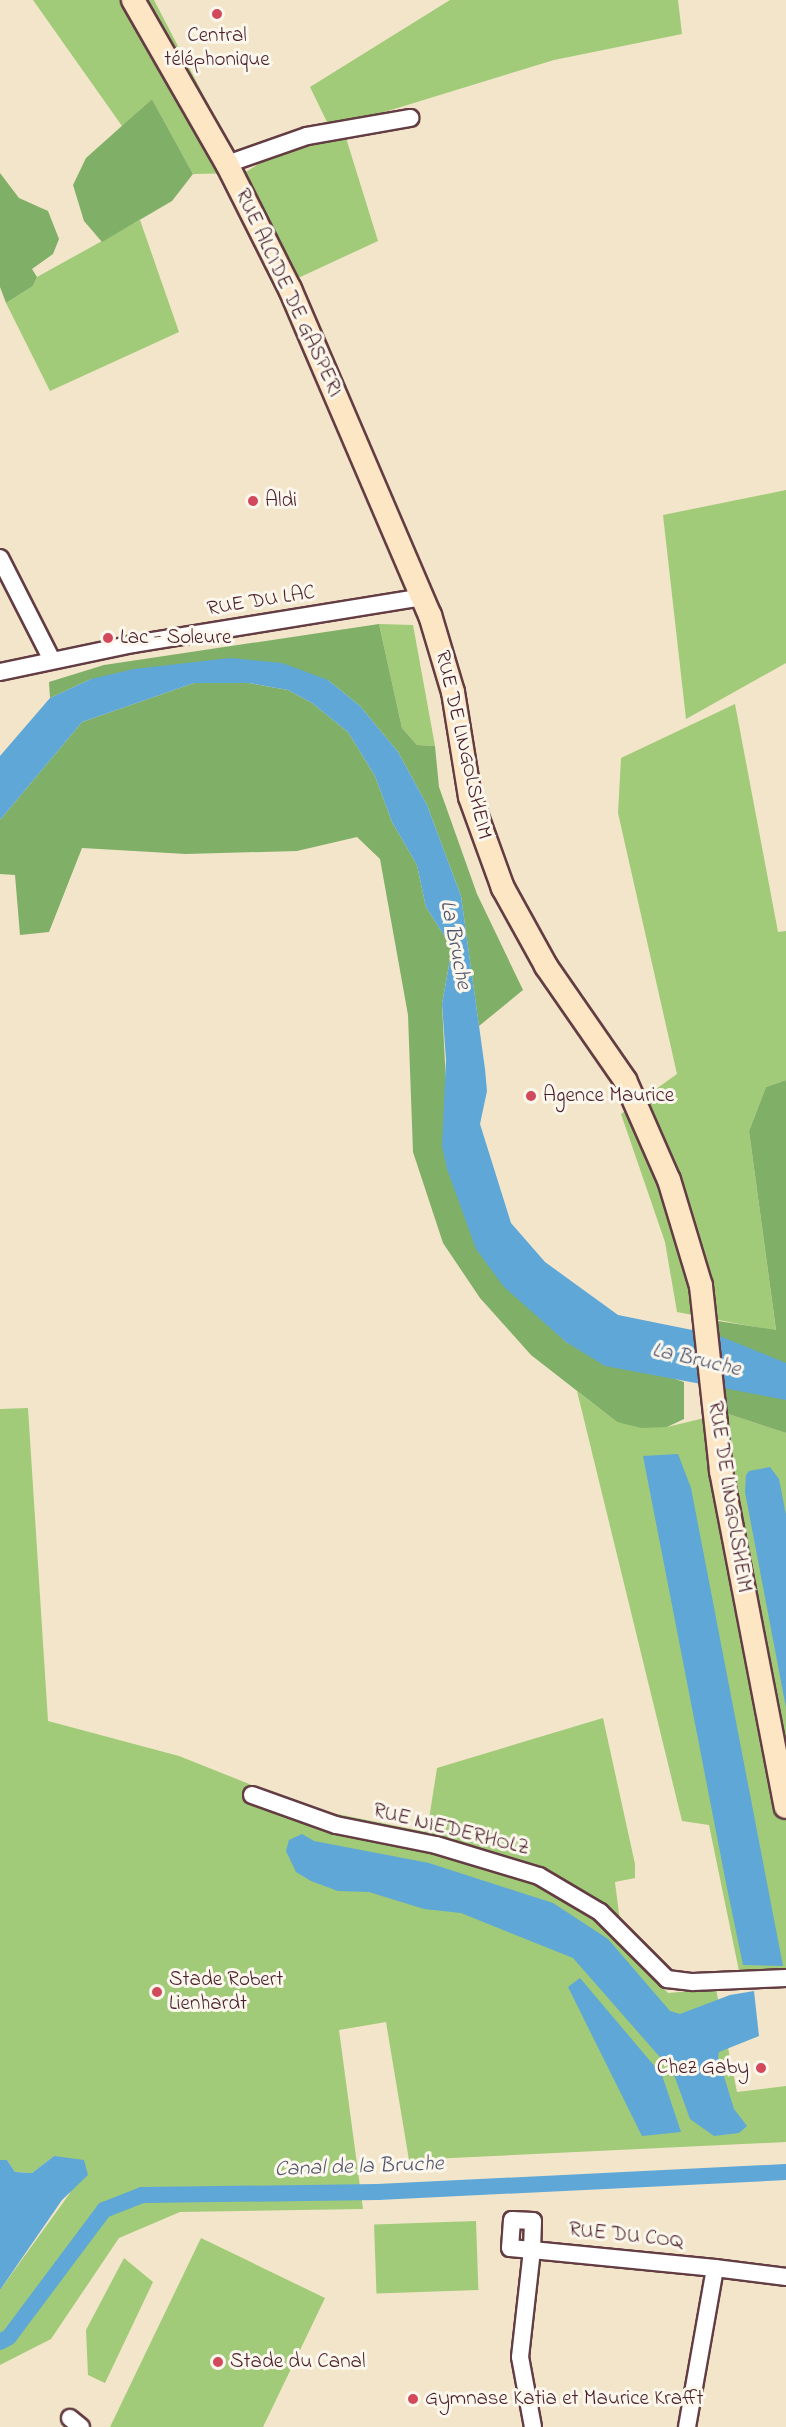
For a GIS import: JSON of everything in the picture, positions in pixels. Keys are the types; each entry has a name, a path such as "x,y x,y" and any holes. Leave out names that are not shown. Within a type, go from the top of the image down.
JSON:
{"main road":[{"name":"RUE ALCIDE DE GASPERI","path":"133,0 227,164 290,289 422,597"},
{"name":"RUE DE LINGOLSHEIM","path":"422,597 446,667 470,797 493,864 530,940 603,1047 640,1109 692,1248 703,1302 713,1408 733,1538 786,1808"}],"street":[{"path":"227,164 307,136 410,118"},
{"path":"0,558 52,660"},
{"name":"RUE DU LAC","path":"0,672 52,660 422,597"},
{"name":"RUE NIEDERHOLZ","path":"252,1795 336,1825 436,1845 539,1876 600,1912 667,1979 693,1982 786,1978"},
{"name":"RUE DU COQ","path":"533,2427 520,2357 532,2250 786,2277"},
{"path":"687,2427 715,2268"}],"green space":[{"path":"33,0 154,0 244,173 193,174 152,99 122,126"},
{"path":"450,0 678,0 682,34 554,60 342,125 378,241 296,279 244,173 327,122 310,87"},
{"path":"152,99 193,174 172,201 102,242 84,221 73,185 86,158"},
{"path":"0,173 19,198 48,211 59,239 53,254 32,269 37,277 33,286 6,303 0,287"},
{"path":"140,220 179,332 50,391 6,303 33,286 37,277"},
{"path":"786,490 786,663 686,719 663,515"},
{"path":"379,624 413,625 435,746 417,745 402,728"},
{"path":"379,624 402,728 417,745 435,746 439,787 477,894 523,990 479,1026 461,896 427,805 398,752 360,706 328,680 91,679 50,698 49,682 104,665"},
{"path":"194,683 249,683 288,690 312,703 348,732 375,776 392,822 417,865 426,907 452,948 442,1004 446,1083 545,1320 566,1342 684,1382 684,1419 667,1427 641,1428 617,1422 531,1355 480,1298 443,1243 413,1152 408,1015 380,859 357,837 297,851 186,854 82,848 49,932 20,935 15,875 0,874 0,820 82,722"},
{"path":"735,704 778,932 786,931 786,1080 766,1087 749,1131 776,1331 677,1312 665,1242 621,1114 677,1074 618,813 621,758"},
{"path":"786,1080 786,1433 725,1413 718,1321 776,1330 749,1131 766,1087"},
{"path":"577,1391 617,1422 667,1427 725,1413 786,1433 786,1970 739,1971 709,1825 682,1821"},
{"path":"28,1408 48,1721 179,1756 312,1809 427,1832 437,1768 603,1718 635,1864 635,1878 615,1882 619,1914 632,1954 668,1993 716,1989 737,2092 786,2086 786,2142 409,2160 386,2022 339,2030 363,2209 180,2212 119,2238 51,2339 0,2365 0,2290 70,2193 54,2156 32,2173 15,2172 7,2160 0,2160 0,1409"},
{"path":"476,2221 478,2290 376,2294 374,2225"},
{"name":"Stade du Canal","path":"201,2238 325,2298 263,2427 110,2427"},
{"path":"124,2258 153,2282 105,2383 88,2375 86,2330"}],"water":[{"name":"La Bruche","path":"230,658 282,663 328,680 360,706 398,752 427,805 461,896 487,1091 480,1124 511,1223 545,1262 618,1315 717,1335 786,1363 786,1400 605,1366 566,1342 504,1287 476,1249 447,1169 442,1146 446,1060 442,1004 452,948 426,907 417,865 392,822 375,776 348,732 312,703 288,690 249,683 194,683 82,722 0,820 0,756 50,698 91,679 134,669"},
{"path":"678,1454 691,1488 783,1966 743,1965 726,1883 643,1456"},
{"path":"770,1467 779,1479 786,1515 786,1708 745,1492 746,1475 749,1471"},
{"path":"302,1834 314,1841 429,1863 553,1903 608,1939 670,2011 680,2014 730,1995 754,1991 759,2036 719,2052 718,2057 734,2109 747,2126 739,2133 714,2136 690,2119 673,2072 573,1958 461,1913 424,1909 369,1892 338,1891 311,1881 296,1872 286,1851 289,1840"},
{"path":"580,1978 662,2075 681,2132 642,2136 568,1987"},
{"path":"54,2156 84,2160 88,2175 62,2200 0,2290 0,2160 7,2160 15,2172 32,2173"}],"waterway":[{"name":"Canal de la Bruche","path":"0,2342 9,2337 104,2210 142,2195 378,2192 786,2172"}],"place":[{"name":"Central téléphonique","path":"217,14"},
{"name":"Aldi","path":"253,501"},
{"name":"Lac - Soleure","path":"108,638"},
{"name":"Agence Maurice","path":"531,1096"},
{"name":"Stade Robert Lienhardt","path":"157,1992"},
{"name":"Chez Gaby","path":"761,2068"},
{"name":"Stade du Canal","path":"218,2362"},
{"name":"Gymnase Katia et Maurice Krafft","path":"413,2399"}]}
